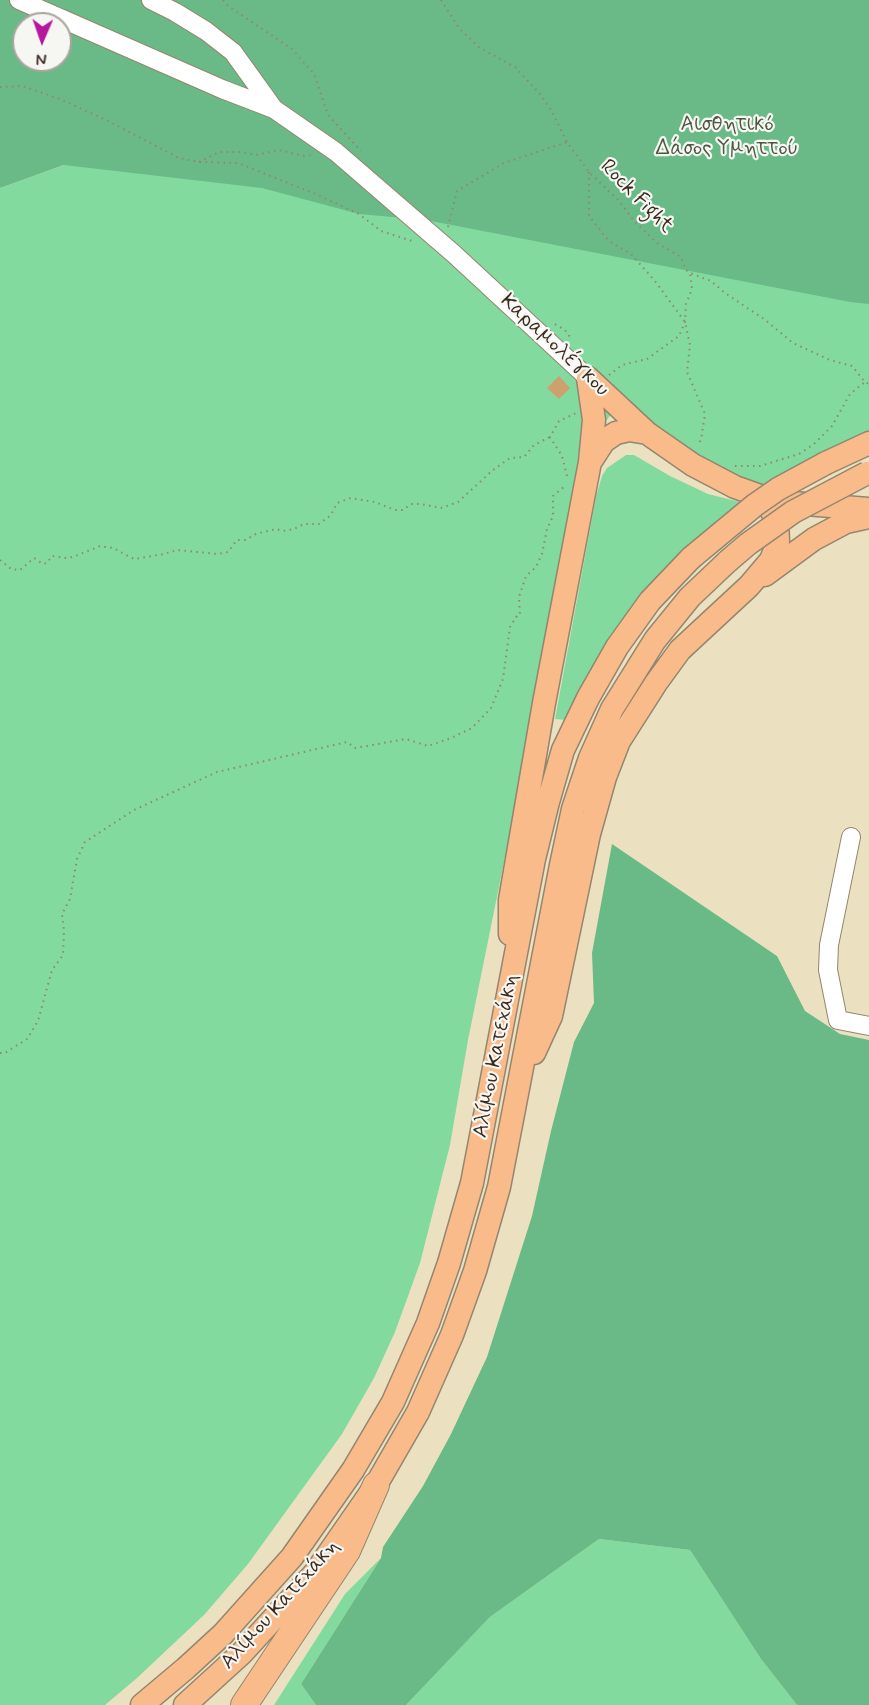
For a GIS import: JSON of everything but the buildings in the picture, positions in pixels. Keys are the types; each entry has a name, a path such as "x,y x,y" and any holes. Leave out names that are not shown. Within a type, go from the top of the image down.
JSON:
{"highway":[{"path":"244,1705 347,1551 376,1485"}],"main road":[{"name":"Καραμολέγκου","path":"596,377 647,433 710,474 735,487 763,497 813,506 869,509"},
{"path":"508,998 510,900 544,703 590,462 596,377"},
{"path":"590,462 604,441 615,433 629,430 647,433"},
{"name":"Αλίμου Κατεχάκη","path":"142,1705 224,1634 292,1557 353,1470 393,1402 428,1323 472,1183 538,841 554,777 588,698 617,647 650,601 691,558 732,522 778,489 869,443"},
{"name":"Αλίμου Κατεχάκη","path":"185,1705 242,1653 315,1573 376,1485 418,1413 452,1335 475,1271 499,1187 573,809 590,759 612,709 655,640 690,597 728,561 793,512 868,472"},
{"path":"519,1084 551,1016 589,834 605,777 619,741 680,650 749,586 771,560 778,542 777,520 763,497"},
{"path":"749,586 814,539 846,522 869,518"}],"street":[{"path":"19,0 222,89 274,109"},
{"path":"151,0 206,31 232,52 274,109"},
{"name":"Καραμολέγκου","path":"274,109 336,152 436,229 596,377"},
{"path":"851,837 829,945 828,970 838,1020 869,1026"}],"path":[{"path":"223,0 228,6 292,49 314,74 328,115 364,154"},
{"name":"Rock Fight","path":"441,0 459,28 480,48 515,67 540,94 567,142 589,172 657,243 681,257 686,270 711,281 794,343 830,360 852,366 865,382"},
{"path":"0,87 22,86 60,99 179,158 199,162 238,164 318,195 359,214 381,231 414,243 436,229 447,230 457,191 480,176 516,158 538,153 567,142"},
{"path":"199,162 219,152 242,152 256,155 279,150 304,156 336,152"},
{"path":"589,172 589,216 609,242 631,254 655,281 685,322"},
{"path":"690,273 692,289 686,304 685,322 690,345 687,372 705,414 701,440 692,450"},
{"path":"596,377 622,365 647,359 679,336 685,322"},
{"path":"735,466 760,466 799,454 814,444 832,426 850,394 865,382 869,384"},
{"path":"0,560 11,569 20,570 34,558 43,564 47,563 52,556 73,557 100,546 113,548 134,559 164,554 177,549 218,554 228,552 237,540 245,540 256,534 276,529 283,531 304,524 319,524 331,515 337,503 351,498 375,502 395,510 403,510 411,504 441,508 458,502 493,470 510,458 524,458 534,445 550,437 559,421 576,413"},
{"path":"0,1053 5,1053 27,1040 38,1021 52,970 63,955 62,914 69,899 77,859 85,842 134,810 217,772 346,742 355,748 406,740 428,746 472,728 491,708 503,679 510,627 520,615 519,597 526,576 536,567 542,554 547,529 553,516 553,496 567,484 567,472 562,456 550,437"}],"green space":[{"name":"Αισθητικό Δάσος Υμηττού","path":"0,0 869,0 869,304 426,220 359,214 262,188 64,165 0,188"},
{"path":"869,0 869,443 764,492 742,485 619,403 584,452 468,1040 450,1145 420,1263 395,1332 374,1378 342,1434 248,1564 204,1615 137,1678 105,1705 0,1705 0,188 87,157"},
{"path":"626,455 634,455 708,494 744,503 682,552 661,572 610,635 566,720 555,719 596,497 602,476 607,468"},
{"path":"612,844 777,956 805,1011 840,1034 869,1040 869,1705 797,1705 761,1659 690,1550 599,1539 490,1617 406,1705 316,1705 301,1684 381,1558 383,1547 423,1486 451,1434 487,1357 532,1216 574,1042 594,1003 592,953"},
{"path":"599,1539 690,1550 761,1659 797,1705 406,1705 490,1617"},
{"path":"381,1558 301,1684 316,1705 274,1705 345,1594"}]}
